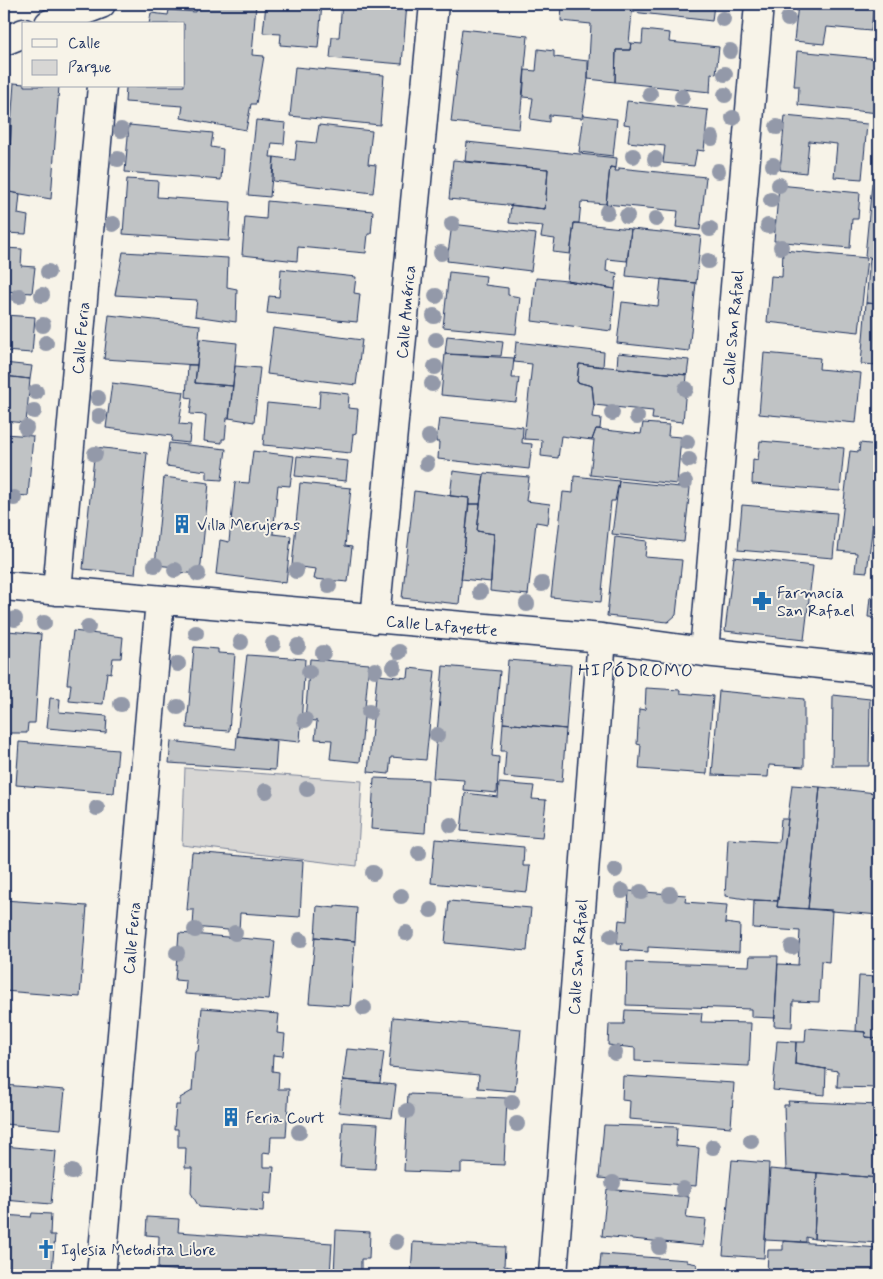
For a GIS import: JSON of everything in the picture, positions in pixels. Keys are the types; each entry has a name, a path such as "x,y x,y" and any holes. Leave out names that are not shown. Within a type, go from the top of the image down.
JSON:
{"street":[{"path":"54,22 100,4"},
{"path":"107,22 109,4"},
{"name":"Calle América","path":"376,619 434,4"},
{"name":"Calle San Rafael","path":"704,652 759,4"},
{"path":"4,41 22,34"},
{"name":"Calle Feria","path":"58,591 102,88"},
{"name":"Calle Lafayette","path":"4,586 602,638 704,652 879,670"},
{"name":"Calle Feria","path":"101,1275 160,600"},
{"name":"Calle San Rafael","path":"553,1275 602,638"}],"green space":[{"path":"185,768 362,781 357,866 182,845"}],"building":[{"path":"197,4 256,4 252,55 264,56 256,104 251,104 246,130 181,118 183,106 125,102 126,88 185,88 185,22 149,22 151,13 168,15 169,10 196,12"},
{"path":"266,4 322,4 318,48 280,45 281,34 263,33"},
{"path":"342,4 407,4 402,64 330,58 332,37 339,37"},
{"path":"562,4 627,5 632,13 630,50 616,50 615,82 588,79 591,24 561,21"},
{"path":"627,4 714,4 712,21 632,13"},
{"path":"798,4 874,4 871,31 827,27 824,44 794,41"},
{"path":"462,29 528,36 519,129 451,122"},
{"path":"643,30 670,33 669,42 719,47 716,74 711,73 710,92 615,82 616,50 630,50 631,43 642,44"},
{"path":"538,49 554,51 554,57 588,61 588,79 582,118 549,115 549,122 530,119 533,98 523,97 525,70 536,71"},
{"path":"797,51 879,59 879,113 798,105 799,86 794,86"},
{"path":"295,67 384,75 380,125 290,116"},
{"path":"14,83 22,84 22,88 59,88 51,199 9,192"},
{"path":"627,101 708,110 704,151 697,150 694,166 663,163 665,146 628,142 630,125 624,124"},
{"path":"584,115 617,119 613,156 579,152"},
{"path":"785,116 867,124 862,179 834,177 837,144 809,141 806,173 780,170"},
{"path":"256,120 286,123 284,144 272,143 270,157 274,157 270,197 248,195"},
{"path":"4,124 11,125 9,192 20,194 18,214 28,216 26,234 4,233"},
{"path":"129,125 213,133 211,147 223,149 221,180 125,172"},
{"path":"319,125 372,131 368,164 376,165 373,193 273,181 274,157 295,160 297,141 316,143"},
{"path":"467,142 617,158 616,168 610,167 606,204 581,202 579,223 574,223 570,254 553,252 555,239 541,237 543,226 509,223 511,205 545,209 548,169 465,162"},
{"path":"453,160 548,169 545,209 449,199"},
{"path":"610,167 616,168 615,171 619,171 619,168 706,177 700,230 676,227 678,211 606,204"},
{"path":"127,179 158,181 157,197 231,202 229,241 123,234"},
{"path":"872,183 879,183 879,259 865,256"},
{"path":"779,185 860,193 858,219 852,219 850,248 774,241"},
{"path":"267,201 373,211 371,234 368,234 366,253 298,247 297,261 242,255 245,217 266,219"},
{"path":"574,223 631,229 627,261 607,259 606,271 617,273 615,289 567,281"},
{"path":"452,224 536,234 531,271 447,261"},
{"path":"631,229 701,236 696,283 626,276"},
{"path":"4,248 22,249 21,266 35,267 32,293 4,291"},
{"path":"783,250 867,258 859,332 767,322 771,276 782,277"},
{"path":"123,252 228,258 227,287 237,289 236,322 195,316 197,300 115,295"},
{"path":"870,258 879,259 879,304 866,303"},
{"path":"281,269 356,277 354,293 360,294 357,322 267,313 269,296 279,297"},
{"path":"449,272 486,276 485,285 508,288 508,295 520,297 516,334 443,327"},
{"path":"536,278 615,289 611,331 532,321"},
{"path":"661,279 696,283 689,351 617,343 622,302 658,306"},
{"path":"866,303 879,304 879,365 861,364"},
{"path":"4,315 35,317 32,353 4,351"},
{"path":"109,315 200,325 197,365 104,359"},
{"path":"273,328 362,340 356,385 267,374"},
{"path":"447,336 503,342 501,356 445,354"},
{"path":"200,339 237,343 233,386 195,383"},
{"path":"516,342 604,352 603,367 579,364 577,382 592,386 594,405 592,417 601,418 600,429 596,429 592,440 561,436 558,458 541,456 542,440 524,439 532,364 514,362"},
{"path":"618,353 689,360 687,375 617,368"},
{"path":"764,353 820,358 819,369 861,373 856,423 759,414"},
{"path":"445,354 514,358 512,378 519,378 516,402 441,395"},
{"path":"4,363 32,366 30,379 4,376"},
{"path":"579,364 687,375 683,422 652,419 653,411 594,405 592,386 577,382"},
{"path":"188,365 197,365 195,383 233,386 225,439 222,439 222,443 204,441 206,415 190,414 192,398 186,397"},
{"path":"235,366 260,368 254,422 229,418"},
{"path":"4,376 30,379 26,423 4,421"},
{"path":"112,383 184,392 179,424 191,425 189,443 171,441 172,436 106,428"},
{"path":"320,391 349,394 348,408 358,409 356,433 353,434 351,453 263,445 267,403 319,408"},
{"path":"439,418 523,427 522,443 532,444 529,469 438,459 439,442 436,442"},
{"path":"643,423 669,425 668,436 681,437 677,484 590,475 594,440 592,440 596,429 641,434"},
{"path":"4,434 33,436 28,496 4,494"},
{"path":"760,441 844,448 840,491 752,484 753,459 758,460"},
{"path":"169,443 226,449 222,480 207,479 207,471 166,466"},
{"path":"860,443 879,445 879,475 867,572 855,571 857,553 838,551 850,451 859,452"},
{"path":"95,447 147,453 135,574 83,569"},
{"path":"253,451 294,456 290,486 278,485 273,534 291,536 286,583 216,574 220,540 229,542 235,482 249,483"},
{"path":"297,456 348,461 346,481 295,476"},
{"path":"453,471 484,475 480,504 469,504 469,498 450,496"},
{"path":"484,473 529,477 526,501 550,504 548,524 536,522 528,595 490,591 494,534 477,531"},
{"path":"574,476 619,481 615,501 611,501 601,602 551,597 563,492 573,493"},
{"name":"Villa Merujeras","path":"164,477 209,483 200,574 176,572 176,567 155,565"},
{"path":"619,481 690,488 684,542 612,534"},
{"path":"300,483 351,488 345,546 352,547 348,582 314,579 316,569 292,566"},
{"path":"414,491 469,498 459,604 402,598"},
{"path":"469,504 480,504 477,531 494,534 491,582 461,579"},
{"path":"742,505 837,513 833,558 738,550"},
{"path":"615,537 647,541 645,557 682,560 676,615 668,622 607,616"},
{"path":"734,557 813,566 804,640 725,631"},
{"path":"870,597 879,598 879,618 868,617"},
{"path":"8,631 41,634 35,723 28,723 27,733 10,733 4,795 4,689"},
{"path":"73,631 123,637 121,658 113,658 111,673 107,672 103,704 69,701 71,684 67,684"},
{"path":"194,647 218,649 218,653 235,654 229,731 187,728"},
{"path":"247,655 305,659 300,742 237,736"},
{"path":"310,659 369,664 360,762 330,759 332,740 315,739 317,721 305,720"},
{"path":"508,660 571,665 566,729 503,723"},
{"path":"443,666 500,671 492,756 499,757 497,793 463,790 464,780 433,778"},
{"path":"409,668 435,671 426,760 391,757 389,774 368,772 377,675 408,678"},
{"path":"646,688 680,690 680,693 713,696 707,774 639,769 641,745 637,744 639,709 645,710"},
{"path":"719,691 804,699 804,767 769,765 768,777 712,775"},
{"path":"833,695 870,699 869,766 832,766"},
{"path":"50,698 60,699 59,712 107,716 106,733 47,728"},
{"path":"503,723 566,729 562,782 504,777 506,751 501,751"},
{"path":"237,736 277,741 275,770 169,763 171,741 236,749"},
{"path":"19,742 118,750 114,793 16,785"},
{"path":"878,771 879,915 808,909 820,787 876,793"},
{"path":"374,778 428,780 425,833 371,829"},
{"path":"499,783 534,786 532,799 546,800 542,838 461,831 465,793 498,797"},
{"path":"792,785 820,787 808,909 777,907"},
{"path":"781,819 788,819 778,901 725,896 728,839 779,842"},
{"path":"435,839 524,847 523,866 530,866 527,892 431,883"},
{"path":"192,852 303,861 300,917 240,913 239,931 193,927 194,910 187,910"},
{"path":"629,891 686,895 685,902 727,905 725,923 740,925 739,952 648,947 648,952 621,950 622,943 617,943 619,920 627,921"},
{"path":"4,900 87,906 80,997 4,991"},
{"path":"754,900 778,901 777,907 832,910 829,962 821,961 819,1002 793,1001 792,1027 774,1026 778,964 798,965 800,931 753,928"},
{"path":"449,901 531,908 527,951 445,943"},
{"path":"317,906 357,908 355,941 315,937"},
{"path":"179,933 275,941 269,1000 185,994 186,981 175,980"},
{"path":"315,937 355,941 350,1006 309,1003"},
{"path":"750,956 778,956 775,1018 751,1017 751,1009 626,1005 627,962 749,966"},
{"path":"859,976 879,977 879,1038 865,1037 865,1032 856,1031"},
{"name":"Feria Court","path":"202,1008 279,1014 277,1033 285,1034 283,1056 273,1055 272,1071 279,1072 278,1089 289,1089 286,1137 271,1137 270,1153 263,1152 263,1167 274,1167 272,1194 264,1193 263,1212 199,1207 191,1193 192,1168 185,1168 186,1148 178,1148 178,1129 174,1129 176,1105 180,1105 180,1098 192,1091 195,1051 198,1051"},
{"path":"625,1010 702,1013 701,1022 751,1023 749,1066 635,1061 635,1048 608,1045 609,1024 624,1024"},
{"path":"393,1017 521,1029 515,1091 478,1088 479,1075 389,1067"},
{"path":"806,1028 865,1032 865,1037 879,1038 879,1088 837,1087 838,1071 795,1064 796,1042 805,1042"},
{"path":"777,1041 796,1042 795,1064 826,1069 825,1095 773,1090"},
{"path":"347,1049 384,1052 380,1083 343,1080"},
{"path":"623,1076 734,1083 731,1127 629,1119 630,1101 622,1100"},
{"path":"343,1080 396,1085 392,1118 339,1112"},
{"path":"4,1085 65,1090 61,1129 4,1124"},
{"path":"408,1094 507,1098 504,1165 461,1163 461,1173 404,1171"},
{"path":"788,1101 879,1105 879,1178 786,1170 784,1105 789,1105"},
{"path":"343,1122 378,1124 375,1169 340,1167"},
{"path":"604,1125 677,1127 676,1146 699,1148 696,1186 599,1178"},
{"path":"4,1146 56,1151 51,1204 4,1200"},
{"path":"732,1160 769,1163 764,1258 723,1255"},
{"path":"770,1169 817,1173 814,1239 806,1237 806,1242 765,1240"},
{"path":"817,1173 879,1178 879,1243 814,1239"},
{"path":"607,1189 689,1197 686,1218 706,1220 703,1246 602,1236"},
{"path":"32,1213 51,1214 50,1235 55,1235 52,1271 13,1268 12,1271 4,1270 4,1215 31,1217"},
{"path":"147,1217 179,1219 178,1232 332,1243 330,1275 240,1275 158,1269 159,1236 146,1235"},
{"path":"336,1230 370,1232 369,1259 361,1259 361,1275 334,1275"},
{"path":"783,1241 879,1248 879,1275 767,1275 768,1250 783,1250"},
{"path":"413,1242 505,1247 504,1266 511,1267 511,1275 411,1275"},
{"path":"601,1254 687,1260 687,1262 697,1264 696,1275 599,1275"}],"place":[{"name":"Villa Merujeras","path":"182,524"},
{"name":"Farmacia San Rafael","path":"762,601"},
{"name":"Feria Court","path":"231,1117"},
{"name":"Iglesia Metodista Libre","path":"46,1249"}],"district":[{"name":"HIPÓDROMO","path":"636,670"}]}
